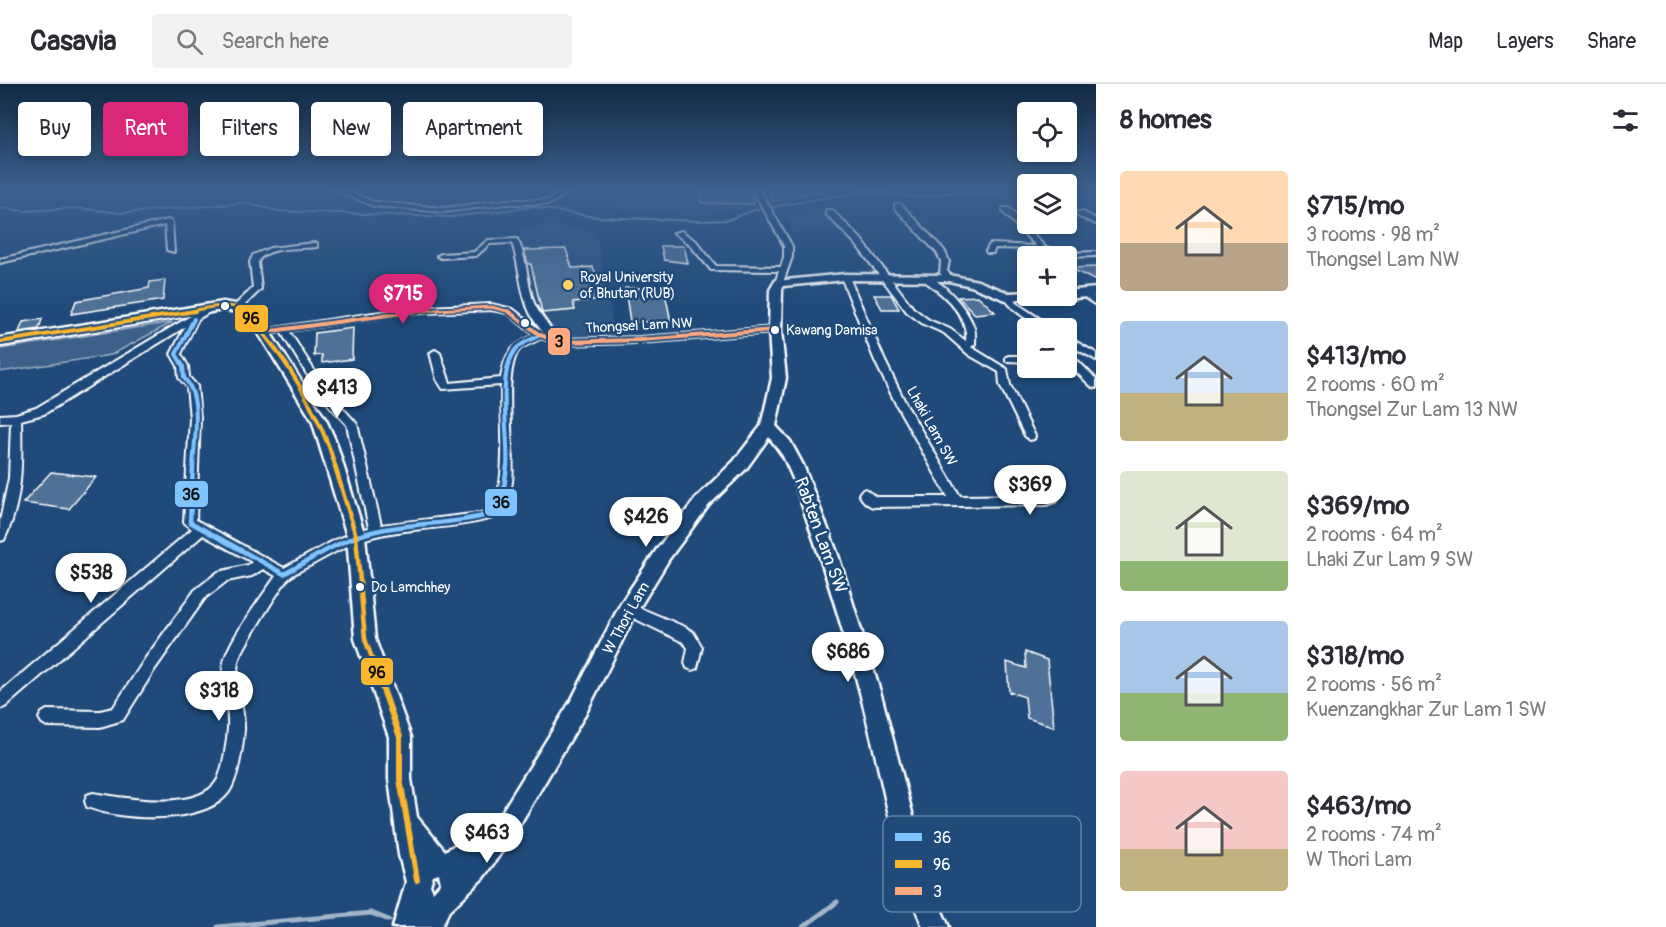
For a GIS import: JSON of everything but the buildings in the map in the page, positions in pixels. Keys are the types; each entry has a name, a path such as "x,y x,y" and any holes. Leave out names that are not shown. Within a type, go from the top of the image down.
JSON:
{"main road":[{"path":"781,276 949,278 974,283 1008,297 1017,297"},
{"name":"W Thori Lam","path":"427,927 446,896 487,853 505,828 579,706 628,609 663,554 696,510 740,465 768,427 779,378 775,330 776,290 781,276"},
{"path":"0,342 212,308 238,308 247,312 264,332 319,420 356,536 365,639 400,737 400,779 405,820 417,885 427,904 446,896 453,874 405,820"},
{"name":"Rabten Lam SW","path":"768,427 788,447 833,561 858,646 901,816"},
{"name":"W Thori Lam","path":"441,862 505,828"},
{"path":"406,927 424,867 441,862"},
{"name":"Rabten Lam SW","path":"930,912 936,927"}],"street":[{"path":"0,261 136,229"},
{"path":"169,229 171,250"},
{"path":"678,233 693,243 714,268 781,276 788,246 779,229"},
{"path":"847,229 910,310 947,331 981,361 989,362 1004,371 1005,385 1030,436"},
{"path":"920,229 941,252 945,261 943,272 949,278"},
{"path":"1024,229 1040,246"},
{"path":"441,256 476,254 488,242 514,241 525,288 535,315 543,328 560,342"},
{"path":"238,308 257,289 258,280 254,262 258,254 274,249 314,245"},
{"path":"990,250 993,246 1017,247"},
{"path":"1077,255 1096,254"},
{"name":"Lhaki Lam SW","path":"845,277 902,406 957,502"},
{"path":"926,278 946,294 967,323 971,342 963,344"},
{"path":"1090,293 1096,302"},
{"path":"1008,297 1013,305 1033,318"},
{"name":"Thongsel Lam NW","path":"264,332 407,311 491,307 510,311 540,335 560,342 640,340 775,330"},
{"path":"0,418 16,418 40,411 212,308"},
{"path":"194,319 176,354 183,366 184,378 192,386 195,418 190,522 284,574"},
{"path":"283,328 323,392 352,424 376,530"},
{"path":"93,801 134,809 182,808 212,797 224,785 233,752 236,720 228,668 233,654 284,574 356,536 376,530 484,517 500,507 507,476 506,370 512,353 540,335"},
{"path":"1077,346 1096,357"},
{"path":"435,352 442,380 447,387 506,381"},
{"path":"1009,359 1017,359"},
{"path":"1077,365 1096,385"},
{"path":"0,536 6,524 18,457 16,418"},
{"path":"865,494 873,502 1046,500 1053,498 1046,477"},
{"path":"0,702 202,528"},
{"path":"47,718 100,719 118,715 150,664 200,594 223,576 252,570 262,561"},
{"path":"628,609 688,637 694,647 692,663"}],"shaded area":[{"name":"Royal University of Bhutan (RUB)","path":"519,229 595,230 616,338 571,340 553,330 540,315"},
{"path":"791,229 840,231 793,233"},
{"path":"173,322 111,355 0,372 0,349"}],"waterway":[{"path":"803,927 837,902"},
{"path":"218,927 371,913 389,920"}],"transit line":[{"name":"96","path":"0,342 223,306 243,309 264,332 319,420 328,442 356,536 365,639 400,737 400,779 417,880"},
{"name":"3","path":"264,332 407,311 491,307 510,311 540,335 560,342 640,340 775,330"},
{"name":"36","path":"194,319 176,354 183,366 184,378 192,386 195,418 190,522 284,574 363,534 390,528 465,520 494,513 502,501 508,464 505,398 508,362 517,347 540,335"}],"place":[{"name":"Royal University of Bhutan (RUB)","path":"568,285"},
{"name":"Kawang Damisa","path":"775,330"},
{"name":"Do Lamchhey","path":"360,587"}]}
